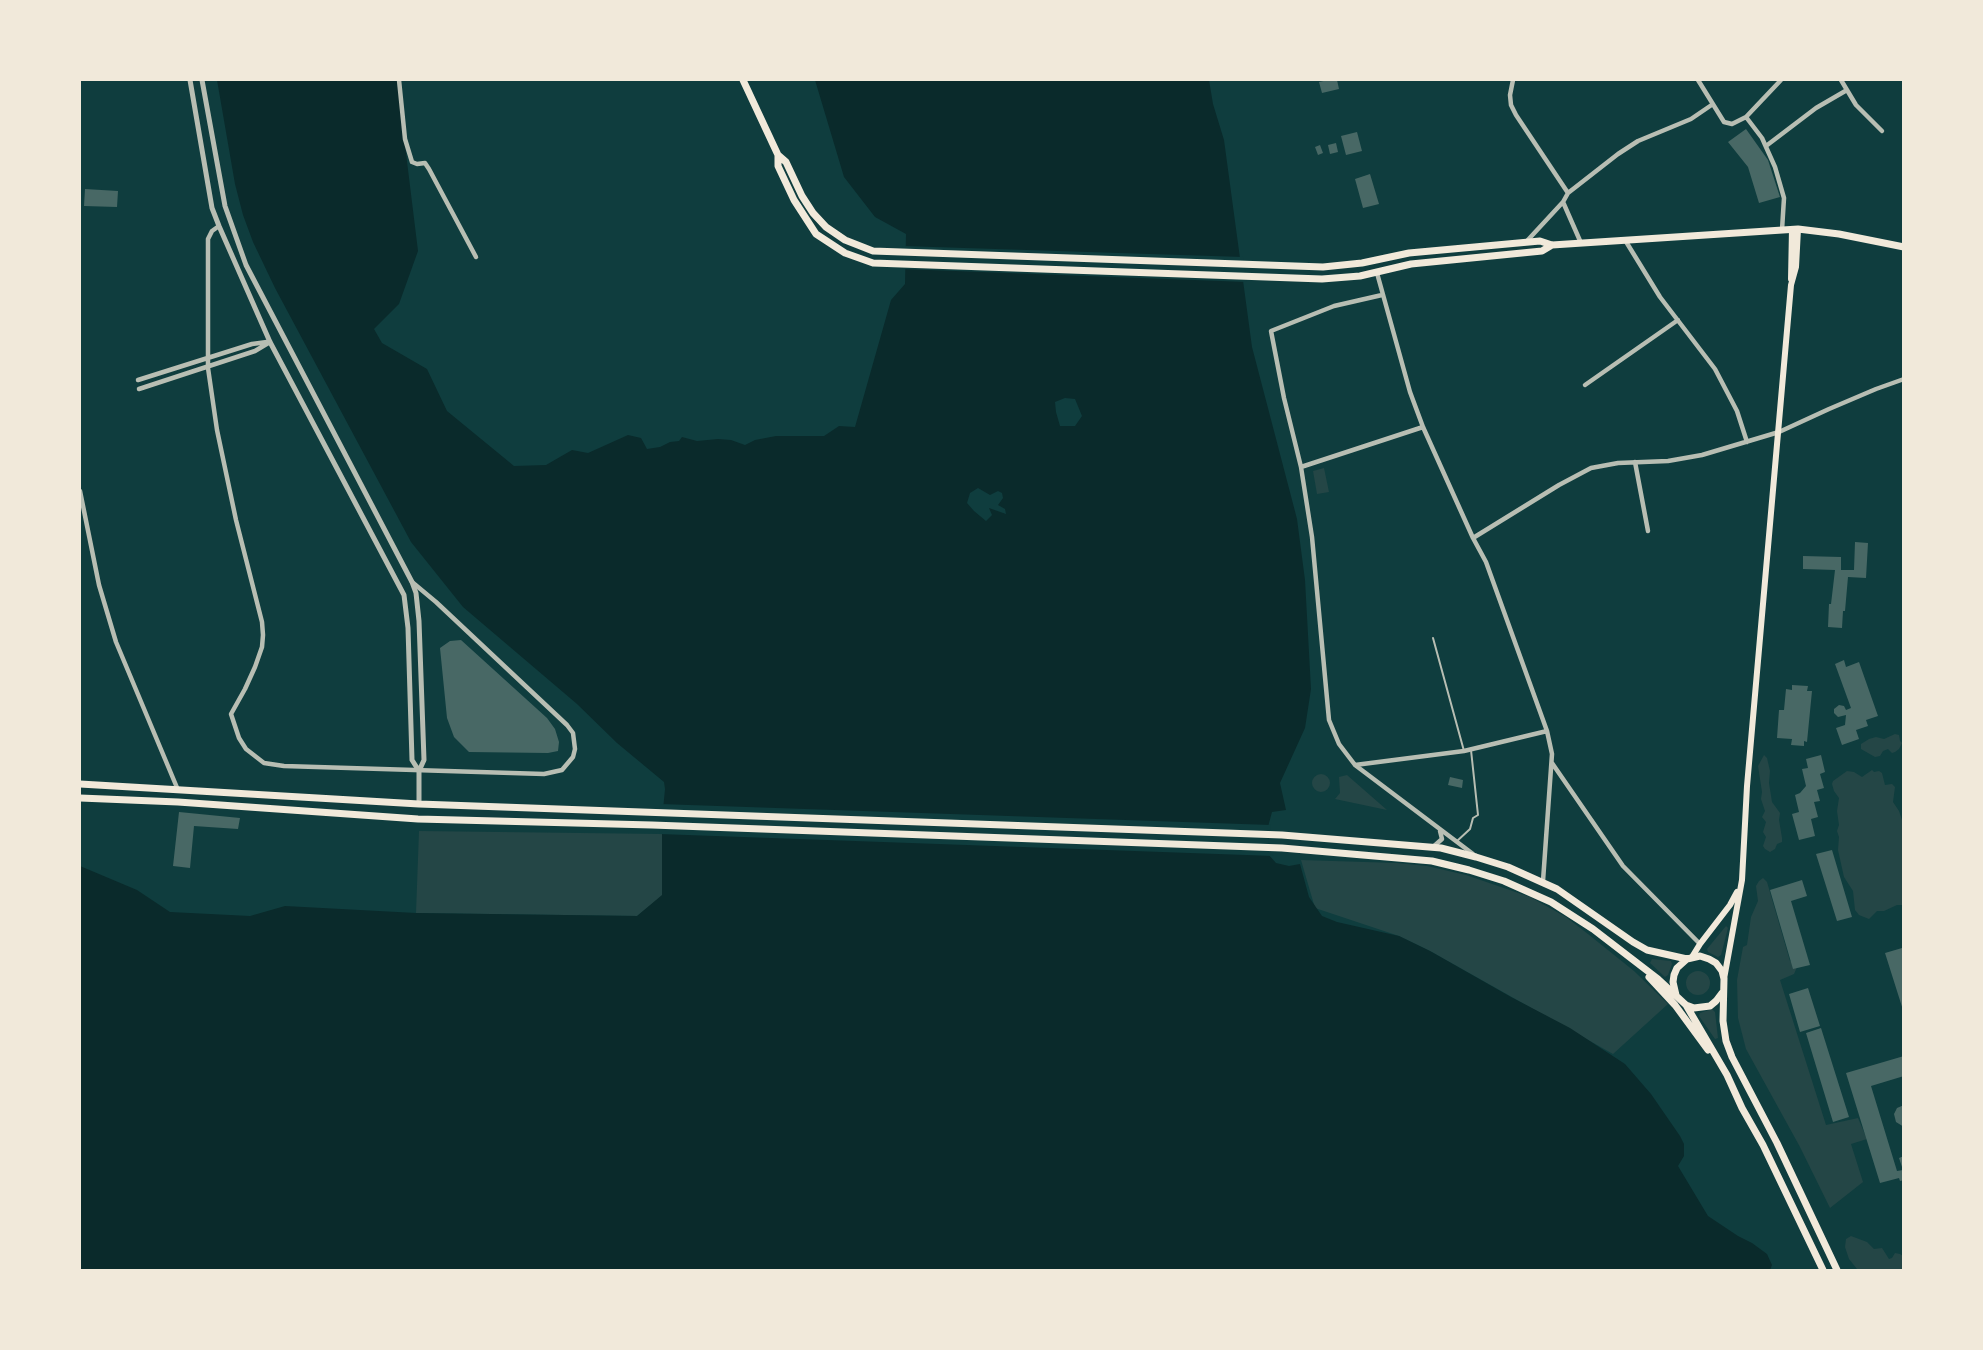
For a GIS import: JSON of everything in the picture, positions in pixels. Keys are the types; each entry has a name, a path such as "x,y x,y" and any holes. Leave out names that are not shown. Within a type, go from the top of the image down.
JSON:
{"main road":[{"path":"743,80 778,155 786,162 813,213 826,227 845,240 873,250 1323,267 1362,263 1409,253 1540,240 1552,245 1795,229 1839,234 1904,247"},
{"path":"778,155 778,166 799,211 816,234 858,259 873,263 1322,279 1377,273 1411,264 1542,251 1552,245"},
{"path":"1686,1005 1702,1008 1710,1006 1721,995 1742,880 1747,786 1791,285 1796,267 1795,229"},
{"path":"80,784 419,804 1282,835 1433,847 1476,857 1543,881 1647,950 1690,958 1700,956 1716,963 1722,971 1723,1022 1726,1041 1732,1057 1778,1143 1837,1270"},
{"path":"178,790 178,802"},
{"path":"80,798 178,802 418,819 652,825 1282,848 1432,861 1504,881 1551,902 1593,929 1686,1005 1727,1076 1742,1108"},
{"path":"418,819 419,804"},
{"path":"1677,996 1672,982 1677,968 1690,958 1731,905 1742,880"},
{"path":"1618,949 1675,1005 1712,1057 1768,1155 1823,1270"}],"street":[{"path":"190,80 212,208 219,226 270,342 400,587 406,605 412,760 419,771"},
{"path":"202,80 225,206 246,265 412,582 418,603 424,760 419,771 419,804"},
{"path":"399,80 405,139 412,162 425,163 476,257"},
{"path":"1513,80 1511,105 1568,193"},
{"path":"1698,80 1724,122 1732,124 1746,117 1781,80"},
{"path":"1841,80 1856,105 1882,131"},
{"path":"1766,146 1816,108 1846,90"},
{"path":"1526,242 1563,202 1568,193 1618,154 1638,141 1691,119 1713,104"},
{"path":"1746,117 1766,146 1784,198 1782,230"},
{"path":"1563,202 1581,243"},
{"path":"219,226 212,231 208,239 208,368 217,430 263,635 262,647 255,667 231,714 239,738 246,749 264,763 284,766 552,773 562,770 573,757 575,741 567,725 412,582"},
{"path":"1625,240 1659,297 1715,369 1737,411 1747,442"},
{"path":"1377,273 1410,392 1423,427 1473,538 1486,561 1547,731 1552,763 1543,881"},
{"path":"1382,295 1334,306 1271,331 1301,467 1312,537 1329,720 1339,744 1355,765 1476,857"},
{"path":"1585,385 1678,320"},
{"path":"139,389 255,351 282,336"},
{"path":"138,380 252,344 270,342"},
{"path":"1473,538 1580,472 1591,468 1635,462 1687,459 1747,442 1779,432 1876,388 1904,380"},
{"path":"1301,467 1423,427"},
{"path":"1635,462 1648,531"},
{"path":"80,490 99,585 116,642 178,790"},
{"path":"400,587 412,582"},
{"path":"1355,765 1471,750 1547,731"},
{"path":"1552,763 1623,866 1700,944"},
{"path":"1433,847 1442,838 1437,827"}],"lane":[{"path":"1433,638 1464,751"},
{"path":"1456,842 1470,829 1473,818 1478,814 1471,750"}],"shaded area":[{"path":"217,80 397,80 418,251 399,304 374,329 382,343 427,369 447,411 514,466 546,465 572,450 588,453 628,435 641,438 647,449 679,441 682,437 697,441 731,440 745,445 755,440 776,436 824,436 839,426 855,427 891,300 905,284 906,234 875,217 844,177 815,80 1209,80 1213,104 1224,140 1252,347 1297,519 1305,580 1311,689 1305,728 1280,783 1286,810 1272,812 1265,838 1268,854 1276,863 1289,866 1300,864 1309,897 1322,916 1337,922 1399,936 1430,951 1570,1028 1625,1064 1651,1094 1680,1136 1684,1144 1684,1156 1678,1166 1708,1216 1767,1254 1772,1265 1770,1270 80,1270 80,866 137,890 170,912 250,916 285,906 416,913 637,916 662,895 664,782 463,607 411,542 275,288 253,242 235,184","holes":["1065,398 1075,399 1082,416 1075,426 1060,426 1055,402","978,488 990,495 998,491 1002,493 1003,498 998,505 1005,509 1006,514 989,508 992,515 986,521 974,511 967,503 970,493"]},
{"path":"1324,468 1329,492 1317,494 1313,471"},
{"path":"1895,734 1899,735 1902,743 1895,752 1892,753 1888,749 1875,757 1861,749 1861,744 1869,739 1876,737 1884,739"},
{"path":"1764,755 1770,771 1772,802 1780,813 1782,838 1782,842 1770,852 1763,846 1766,837 1763,832 1766,822 1762,817 1765,811 1761,799 1758,766"},
{"path":"1872,770 1882,773 1885,785 1892,784 1895,787 1893,802 1903,823 1904,905 1877,911 1869,919 1859,915 1855,910 1853,891 1844,877 1838,850 1839,798 1832,784 1847,771 1862,777"},
{"path":"1321,774 1327,777 1330,783 1327,789 1321,792 1315,789 1312,783 1315,777"},
{"path":"1347,775 1387,810 1335,799 1340,793 1339,777"},
{"path":"419,831 662,834 662,896 637,916 416,913"},
{"path":"1301,860 1427,866 1466,875 1530,897 1566,917 1588,934 1634,971 1668,1004 1613,1054 1430,951 1399,936 1315,908"},
{"path":"1763,878 1767,882 1790,961 1796,963 1794,974 1780,980 1826,1125 1858,1118 1867,1139 1851,1144 1863,1182 1830,1208 1800,1147 1746,1049 1738,1018 1737,980 1743,947 1747,945 1751,917 1758,901 1756,886"},
{"path":"1726,926 1728,928 1721,955 1718,957 1708,952 1707,949"},
{"path":"1652,959 1671,961 1668,975 1665,977 1650,963"},
{"path":"1698,971 1707,974 1710,983 1707,992 1698,995 1689,992 1686,983 1689,974"},
{"path":"1712,1009 1715,1012 1718,1038 1715,1039 1699,1016 1700,1013"},
{"path":"1851,1236 1867,1242 1874,1249 1882,1248 1889,1259 1895,1253 1900,1254 1903,1256 1903,1270 1857,1269 1849,1259 1845,1247 1846,1239"}],"pier":[{"path":"903,246 1243,257 1247,282 902,269"},
{"path":"660,804 1271,825 1268,838 1271,853 1274,856 659,834"}],"building":[{"path":"1337,80 1339,89 1322,93 1319,82"},
{"path":"1746,129 1768,160 1780,197 1759,203 1748,167 1728,142"},
{"path":"1357,132 1362,151 1346,155 1341,136"},
{"path":"1336,143 1338,152 1330,154 1328,145"},
{"path":"1320,145 1323,153 1318,155 1315,147"},
{"path":"1370,174 1379,204 1363,208 1355,179"},
{"path":"85,189 118,191 117,207 84,206"},
{"path":"1855,542 1868,543 1866,578 1848,577 1842,628 1828,627 1829,604 1831,604 1835,570 1803,569 1803,556 1841,557 1841,570 1854,570"},
{"path":"461,640 547,718 555,729 559,742 558,751 548,753 469,752 454,737 447,718 440,648 450,641"},
{"path":"1844,660 1846,667 1859,662 1878,716 1866,720 1868,726 1856,730 1859,739 1842,745 1836,728 1845,725 1846,715 1838,717 1834,709 1839,705 1844,706 1846,710 1851,708 1835,664"},
{"path":"1792,685 1808,686 1807,691 1812,691 1807,742 1804,741 1804,746 1791,745 1792,739 1777,738 1779,710 1784,710 1786,689 1792,690"},
{"path":"1821,755 1825,772 1820,774 1824,788 1817,790 1820,801 1814,802 1818,817 1811,819 1815,836 1799,840 1792,814 1799,812 1795,795 1806,786 1802,769 1808,768 1806,759"},
{"path":"1450,777 1463,780 1462,788 1448,785"},
{"path":"179,812 240,818 238,829 194,826 190,868 173,866"},
{"path":"1832,850 1852,917 1837,921 1816,854"},
{"path":"1802,880 1807,896 1791,901 1810,965 1793,969 1770,890"},
{"path":"1902,948 1904,951 1903,1010 1885,953"},
{"path":"1808,988 1820,1026 1800,1032 1789,994"},
{"path":"1821,1028 1849,1117 1833,1122 1806,1033"},
{"path":"1904,1056 1904,1076 1871,1086 1897,1171 1903,1170 1899,1158 1904,1156 1904,1180 1900,1181 1899,1178 1880,1183 1846,1073"},
{"path":"1904,1105 1904,1127 1896,1122 1894,1114 1897,1108"}]}
